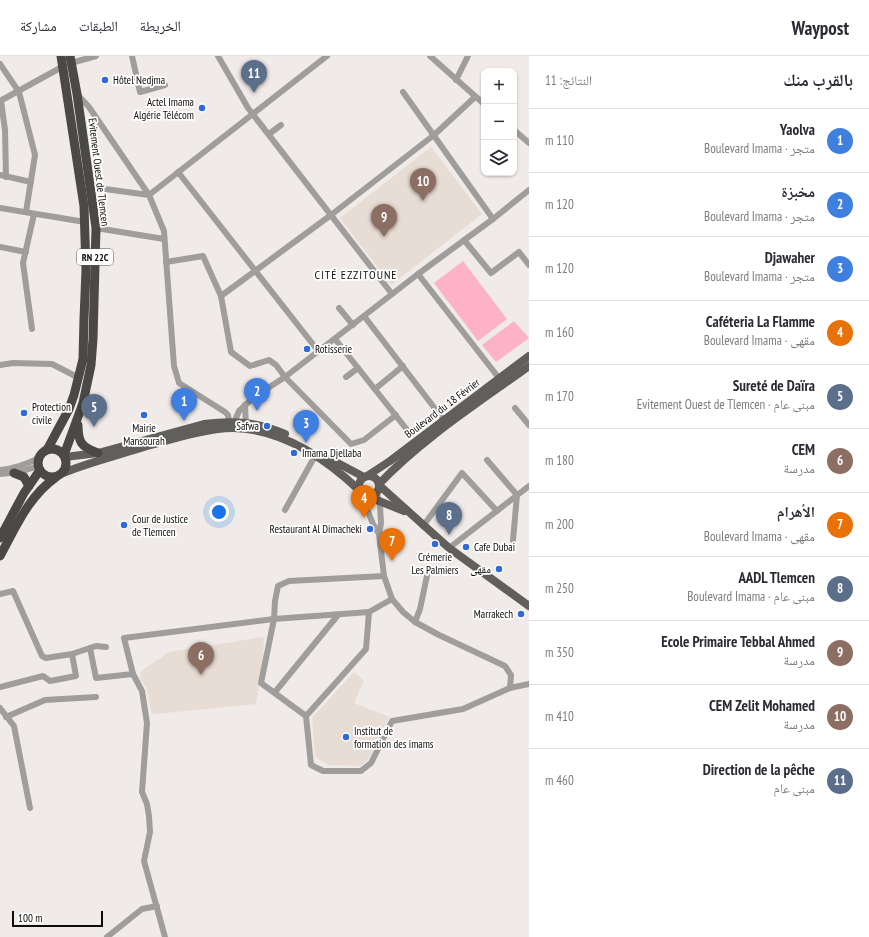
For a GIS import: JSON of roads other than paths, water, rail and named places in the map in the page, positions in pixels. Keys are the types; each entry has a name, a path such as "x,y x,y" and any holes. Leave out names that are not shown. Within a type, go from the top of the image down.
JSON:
{"highway":[{"name":"Evitement Ouest de Tlemcen","path":"61,56 68,62 77,94 96,228 91,365 87,390 65,456"},
{"name":"Evitement Ouest de Tlemcen","path":"47,450 69,409 79,378 83,359 86,270 85,222 68,62"},
{"path":"79,417 78,426 80,441 85,447 98,453"},
{"path":"0,538 29,486 44,452 55,449 65,456 66,465 59,475 41,488 29,503 0,556"},
{"path":"39,464 44,474 49,477 59,475"},
{"path":"14,473 24,477 29,486"}],"main road":[{"name":"Boulevard du 18 Février","path":"366,476 446,423 501,382 529,356"},
{"name":"Boulevard du 18 Février","path":"501,382 529,366"},
{"name":"Boulevard du 18 Février","path":"377,492 400,463 446,423"},
{"path":"65,456 98,453 204,424 246,425 274,429 344,467 375,478 377,492 412,515"},
{"path":"59,475 91,463 171,440 207,432 231,424"},
{"path":"246,425 276,436 315,456 338,471 363,495 377,492 412,515 448,548 529,606"},
{"path":"360,491 359,484 366,476"}],"street":[{"path":"31,182 3,176 5,130 1,101 19,92 68,62 96,56"},
{"path":"132,56 140,92 165,85"},
{"path":"218,56 253,114 392,294"},
{"path":"105,189 149,195 326,56"},
{"path":"430,56 481,102"},
{"path":"456,80 468,56"},
{"path":"0,64 19,92 35,155 26,212"},
{"path":"403,92 493,219"},
{"path":"77,94 90,107 149,195 164,231 174,366 179,383 225,412 228,415 231,424"},
{"path":"221,296 256,272 332,215 434,135 475,97"},
{"path":"269,134 281,125"},
{"path":"517,133 529,144"},
{"path":"178,172 318,352"},
{"path":"231,424 239,411 254,397 285,378 392,294 493,219 529,190"},
{"path":"0,208 85,222"},
{"path":"32,329 23,263 34,214"},
{"path":"96,228 164,239"},
{"path":"464,240 491,273 519,252 528,264"},
{"path":"0,247 26,252"},
{"path":"166,262 203,256 221,296 231,352 250,366 269,360 276,365 285,378 351,444 364,440 396,415"},
{"path":"418,274 501,382"},
{"path":"339,308 353,325"},
{"path":"364,316 446,423"},
{"path":"335,339 408,431"},
{"path":"0,365 13,362 52,364 79,378"},
{"path":"375,389 403,366"},
{"path":"346,377 358,368"},
{"path":"246,404 246,425"},
{"path":"515,408 529,425"},
{"path":"285,510 315,456"},
{"path":"487,460 516,495 513,540"},
{"path":"0,470 6,470 23,465 39,464"},
{"path":"0,474 14,473 39,464"},
{"path":"423,526 462,472 497,510"},
{"path":"448,548 516,495 526,491 529,486"},
{"path":"360,491 373,524 379,534"},
{"path":"377,492 381,523 379,534 384,576 392,599 403,612 415,622 505,666 511,675 510,688"},
{"path":"415,622 420,609 428,572"},
{"path":"384,576 289,581 278,586 274,619 261,683 306,716 311,765 323,771 361,771 371,763 392,721 463,709 510,688 529,684"},
{"path":"0,594 13,591 42,656 46,658 72,654 96,646 106,647"},
{"path":"165,937 144,861 150,832 147,804 142,792 147,723 146,713 142,691 133,674 124,638 274,619 370,612 392,599"},
{"path":"306,716 366,649 370,612"},
{"path":"275,692 338,615"},
{"path":"90,648 96,678 133,674"},
{"path":"0,687 43,676 50,680 76,676 72,654"},
{"path":"6,716 45,700 96,697"},
{"path":"0,708 14,726 30,808"},
{"path":"107,937 142,909 157,906"}],"place":[{"name":"Hôtel Nedjma","path":"105,80"},
{"name":"Direction de la pêche","path":"254,93"},
{"name":"Actel Imama Algérie Télécom","path":"202,108"},
{"name":"CEM Zelit Mohamed","path":"423,201"},
{"name":"Ecole Primaire Tebbal Ahmed","path":"384,237"},
{"name":"Rotisserie","path":"307,349"},
{"name":"مخبزة","path":"257,411"},
{"name":"Protection civile","path":"24,413"},
{"name":"Mairie Mansourah","path":"144,415"},
{"name":"Yaolva","path":"184,421"},
{"name":"Safwa","path":"267,426"},
{"name":"Sureté de Daïra","path":"94,427"},
{"name":"Djawaher","path":"306,443"},
{"name":"Imama Djellaba","path":"294,453"},
{"name":"Caféteria La Flamme","path":"364,518"},
{"name":"Cour de Justice de Tlemcen","path":"124,525"},
{"name":"Restaurant Al Dimacheki","path":"370,529"},
{"name":"AADL Tlemcen","path":"449,535"},
{"name":"Crémerie Les Palmiers","path":"435,544"},
{"name":"Cafe Dubai","path":"466,547"},
{"name":"الأهرام","path":"392,561"},
{"name":"مقهى","path":"499,569"},
{"name":"Marrakech","path":"521,614"},
{"name":"CEM","path":"201,675"},
{"name":"Institut de formation des imams","path":"346,737"}],"district":[{"name":"CITÉ EZZITOUNE","path":"356,274"}]}
